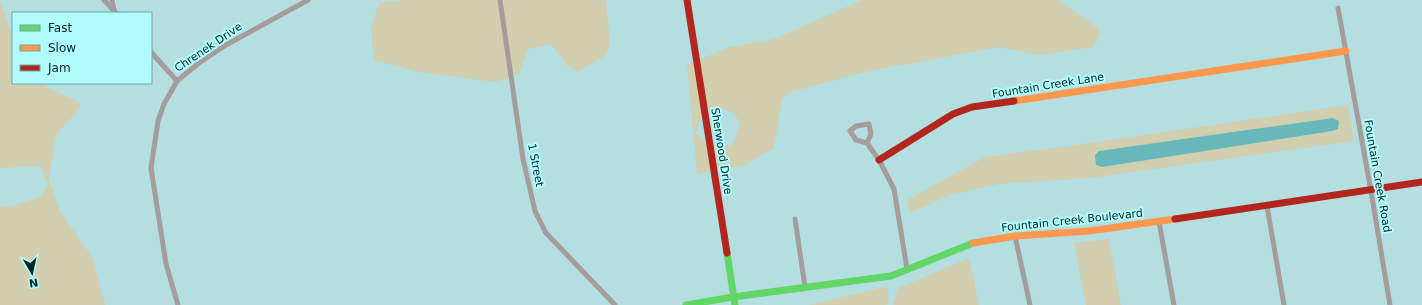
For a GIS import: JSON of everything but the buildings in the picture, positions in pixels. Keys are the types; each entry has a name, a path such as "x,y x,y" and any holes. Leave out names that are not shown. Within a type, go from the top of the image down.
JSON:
{"street":[{"path":"104,0 115,12"},
{"path":"112,0 115,12"},
{"name":"Chrenek Drive","path":"178,305 166,264 151,168 158,121 164,104 176,81 226,45 308,0"},
{"name":"1 Street","path":"500,0 523,159 535,211 546,233 615,305"},
{"name":"Sherwood Drive","path":"687,0 735,305"},
{"name":"Fountain Creek Road","path":"1338,8 1390,305"},
{"name":"Fountain Creek Lane","path":"879,160 953,114 972,107 1346,51"},
{"path":"152,53 176,81"},
{"path":"867,143 871,134 869,124 856,126 850,131 856,140 867,143 879,160 894,189 907,269"},
{"name":"Fountain Creek Boulevard","path":"733,297 891,276 970,244 1015,236 1089,231 1159,222 1371,191 1422,182"},
{"path":"1267,206 1284,305"},
{"path":"795,219 805,287"},
{"path":"1159,222 1174,305"},
{"path":"1015,236 1030,305"},
{"path":"686,305 733,297"}],"shaded area":[{"path":"0,0 12,34 12,84 41,84 80,103 80,108 56,135 49,180 60,211 93,259 105,305 0,305 0,207 11,206 40,197 48,186 41,166 0,168"},
{"path":"404,0 606,0 610,44 605,56 577,72 568,66 551,44 528,49 519,74 495,82 418,72 374,60 371,29 379,3"},
{"path":"862,0 1058,0 1099,29 1100,35 1093,47 1039,55 999,47 869,71 790,92 782,99 774,148 745,165 697,174 687,65 729,47 774,39","holes":["718,107 733,113 740,122 736,137 730,146 707,144 696,133 702,113"]},
{"path":"1348,105 1354,141 1090,178 999,184 950,195 910,213 907,200 985,157"},
{"path":"1109,239 1121,305 1086,305 1074,243"},
{"path":"969,258 979,305 893,305 898,288"},
{"path":"888,286 889,303 887,305 809,305"}],"water":[{"path":"1333,118 1339,121 1338,129 1332,131 1102,167 1096,165 1095,155 1099,151"}],"traffic: fast":[{"path":"686,305 733,297 891,276 973,243"},
{"path":"727,253 735,305"}],"traffic: slow":[{"path":"1014,101 1346,51"},
{"path":"973,243 1015,236 1089,231 1175,219"}],"traffic: jam":[{"path":"687,0 727,253"},
{"path":"879,160 953,114 972,107 1014,101"},
{"path":"1175,219 1422,182"}]}
